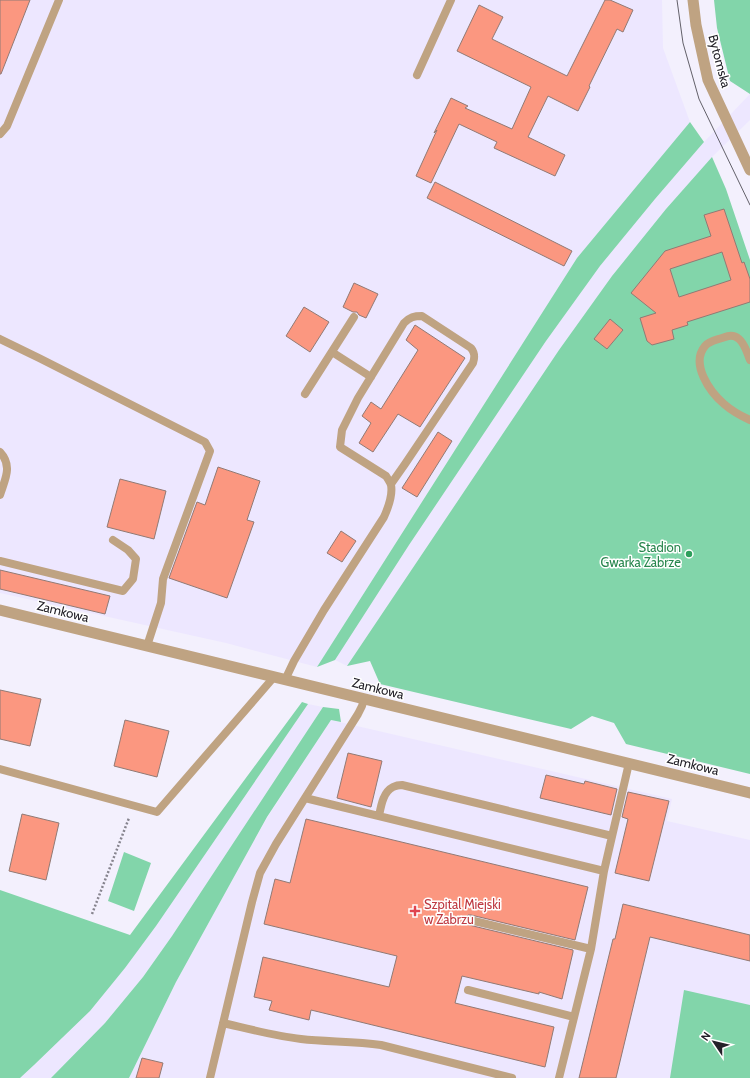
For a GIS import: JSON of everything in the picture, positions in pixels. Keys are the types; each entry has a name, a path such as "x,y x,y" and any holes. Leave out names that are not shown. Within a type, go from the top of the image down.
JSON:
{"street":[{"name":"Bytomska","path":"693,0 696,25 708,80 750,170"},
{"name":"Zamkowa","path":"0,610 750,793"}],"lane":[{"path":"0,134 7,126 59,0"},
{"path":"417,75 451,0"},
{"path":"285,680 294,661 324,610 384,517 388,507 391,494 391,484 386,476 340,447 342,430 358,398 404,323 410,318 422,316 471,348 474,352 473,363 391,484"},
{"path":"305,394 354,317"},
{"path":"750,360 739,339 734,336 729,336 712,341 705,346 699,363 704,379 714,394 725,405 741,416 750,420"},
{"path":"0,340 39,358 205,442 210,451 163,579 161,603 147,646"},
{"path":"332,352 371,377"},
{"path":"0,452 6,458 8,469 0,495"},
{"path":"0,561 123,591 133,580 136,559 128,550 113,540"},
{"path":"0,769 157,812 274,677"},
{"path":"210,1078 260,874 276,844 358,714 364,699"},
{"path":"559,1078 590,949 604,870 629,763"},
{"path":"379,816 382,802 386,793 392,787 402,785 612,836"},
{"path":"305,798 604,870"},
{"path":"470,920 590,949"},
{"path":"468,990 574,1017"},
{"path":"223,1023 303,1039 380,1045 512,1078"}],"path":[{"path":"92,914 133,806"}],"shaded area":[{"path":"0,0 662,0 663,48 690,122 577,258 317,667 226,643 0,593"},
{"path":"750,94 750,120 712,157 666,209 612,276 559,350 347,666 335,660 409,545 546,341 600,266 704,142"},
{"path":"308,704 323,707 172,936 143,977 105,1023 51,1078 20,1078 90,1011 125,968 156,926"},
{"name":"Szpital Miejski w Zabrzu","path":"331,720 672,799 667,821 750,840 750,1078 129,1078 176,982 265,821"}],"green space":[{"path":"714,0 750,0 750,94 730,81 717,28"},
{"path":"690,122 704,142 600,266 546,341 409,545 335,660 317,667 577,258"},
{"path":"712,157 726,189 750,260 750,774 626,744 614,723 592,716 571,729 380,684 370,661 347,666 559,350 612,276 666,209"},
{"path":"302,702 308,704 156,926 125,968 90,1011 20,1078 0,1078 0,890 130,935"},
{"path":"323,707 339,709 341,722 331,720 267,817 176,982 129,1078 51,1078 105,1023 143,977 172,936"},
{"path":"124,852 151,863 134,911 108,901"},
{"path":"684,990 750,1005 750,1078 670,1078"}],"building":[{"path":"0,0 30,0 1,74 0,74"},
{"path":"605,0 610,0 633,10 623,32 617,29 578,111 548,96 528,137 565,155 555,176 494,148 497,142 459,124 431,183 416,176 451,98 468,106 465,108 512,129 531,87 457,51 479,5 503,17 492,39 567,76"},
{"path":"435,182 572,251 564,266 427,198"},
{"path":"724,209 742,263 744,262 750,279 750,302 687,322 688,325 672,330 674,339 652,345 647,341 640,318 656,313 631,293 665,251 711,236 704,215","holes":["722,252 731,280 679,297 670,269"]},
{"path":"354,283 378,294 366,318 359,315 357,312 353,312 343,307"},
{"path":"304,307 329,322 310,352 286,336"},
{"path":"610,319 623,330 607,349 594,339"},
{"path":"415,325 465,358 420,427 398,414 373,452 359,443 371,423 362,416 371,402 381,409 418,350 406,340"},
{"path":"438,432 452,441 417,497 402,488"},
{"path":"218,467 260,481 247,520 254,522 227,598 169,578 197,502 205,505"},
{"path":"120,479 166,491 154,539 107,527"},
{"path":"341,531 356,541 342,562 327,553"},
{"path":"0,570 110,596 105,614 0,589"},
{"path":"0,690 41,699 30,746 0,739"},
{"path":"125,720 169,731 157,777 114,766"},
{"path":"348,753 382,761 371,807 337,798"},
{"path":"546,775 584,784 585,781 617,789 611,815 540,798"},
{"path":"628,792 669,801 649,881 615,873 628,819 622,817"},
{"path":"22,814 59,823 46,880 9,871"},
{"path":"306,819 588,887 575,940 471,915 468,915 465,918 465,922 469,925 573,950 562,999 539,992 539,994 462,976 455,1003 554,1027 545,1067 311,1010 309,1020 269,1010 272,1001 254,997 263,957 389,987 397,956 264,924 275,879 290,883"},
{"path":"623,904 750,935 750,961 650,937 616,1078 579,1078 613,939 615,939"},
{"path":"142,1058 163,1063 159,1078 136,1078"}],"tram line":[{"path":"677,0 683,43 699,99 750,205"}],"place":[{"name":"Stadion Gwarka Zabrze","path":"689,554"},
{"name":"Szpital Miejski w Zabrzu","path":"415,911"}]}
